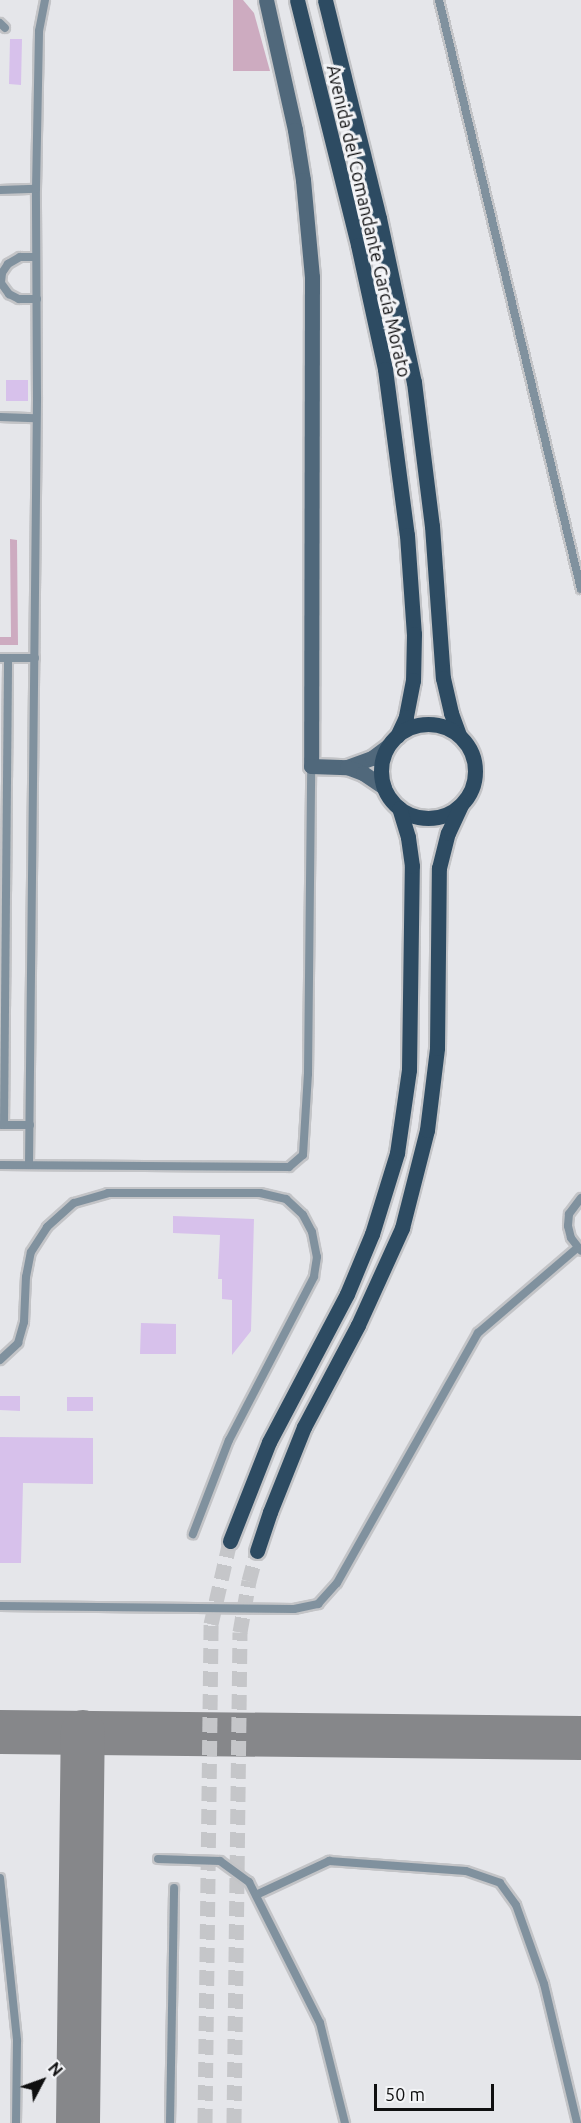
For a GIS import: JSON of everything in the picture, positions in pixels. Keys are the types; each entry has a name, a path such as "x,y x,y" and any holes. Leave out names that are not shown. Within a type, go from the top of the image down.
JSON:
{"main road":[{"name":"Avenida del Comandante García Morato","path":"297,0 358,245 385,369 406,535 414,634 413,680 406,717 392,741"},
{"name":"Avenida del Comandante García Morato","path":"326,0 379,218 414,382 432,526 443,678 459,735"},
{"path":"230,1541 269,1442 347,1294 372,1234 397,1153 409,1070 412,866 408,837 399,808 384,787 381,773 382,759 392,741 421,724 448,728 459,735 470,747 475,762 475,778 470,793 461,805 448,834 439,868 437,1048 427,1130 402,1228 358,1325 304,1427 257,1551"},
{"path":"399,808 424,818 444,815 461,805"}],"street":[{"path":"266,0 295,130 303,180 312,278 311,766 347,766 372,758 392,741"},
{"path":"347,766 363,773 384,787"}],"lane":[{"path":"29,1165 35,658 36,189 39,31 45,0"},
{"path":"439,0 581,589"},
{"path":"0,189 36,189"},
{"path":"36,257 20,257 8,264 2,273 2,284 9,294 19,299 37,299"},
{"path":"0,417 35,418"},
{"path":"30,1125 2,1125 4,658 35,658"},
{"path":"0,1165 289,1167 303,1155 308,1074 311,766"},
{"path":"0,1360 18,1343 26,1276 32,1252 47,1227 74,1203 108,1193 261,1193 286,1199 303,1215 312,1232 317,1257 314,1277 229,1440 193,1534"},
{"path":"0,1606 294,1609 318,1604 337,1583 478,1333 579,1249 571,1238 568,1226 570,1214 581,1198"},
{"path":"158,1859 220,1861 249,1882 320,2023 345,2123"},
{"path":"256,1895 329,1861 466,1871 500,1883 516,1905 544,1984 577,2123"},
{"path":"0,1878 16,2041 16,2123"},
{"path":"170,2123 174,1888"}],"shaded area":[{"path":"233,0 243,0 254,13 270,71 233,71"},
{"path":"10,539 17,540 18,645 0,645 0,637 11,637"}],"building":[{"path":"10,39 22,39 21,85 9,84"},
{"path":"6,380 28,380 28,401 6,401"},
{"path":"173,1216 254,1219 251,1331 232,1355 232,1300 222,1299 222,1279 218,1279 220,1235 173,1233"},
{"path":"141,1323 176,1324 176,1354 140,1354"},
{"path":"0,1396 20,1396 20,1411 0,1410"},
{"path":"67,1397 93,1397 93,1411 67,1411"},
{"path":"0,1437 93,1438 93,1484 23,1483 21,1563 0,1563"}],"taxiway":[{"path":"0,1732 581,1738"},
{"path":"78,2123 83,1732"}],"tunnel":[{"path":"205,2123 211,1624 230,1541"},
{"path":"234,2123 240,1632 257,1551"}]}
